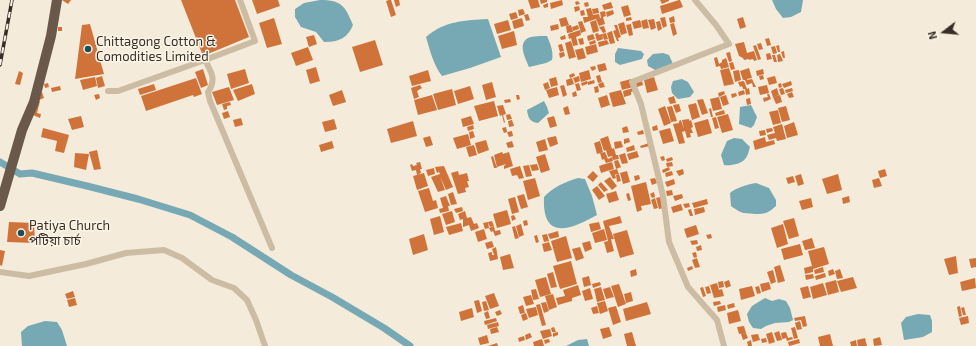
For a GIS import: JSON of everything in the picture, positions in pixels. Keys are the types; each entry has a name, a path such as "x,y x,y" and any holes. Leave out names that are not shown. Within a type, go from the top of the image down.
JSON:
{"highway":[{"path":"1,202 22,130 34,102 51,36 57,0"}],"street":[{"path":"108,91 118,91 255,41 240,0"},
{"path":"695,0 716,25 729,44 632,82 642,104 662,196 669,242 688,287 717,320 724,346"},
{"path":"205,60 213,76 212,86 208,92 210,101 272,248"},
{"path":"0,272 29,276 86,264 126,253 164,250 182,258 212,280 234,288 247,300 265,346"}],"water":[{"path":"320,0 338,3 342,5 348,13 353,25 348,34 342,39 324,42 316,32 301,27 295,17 295,9 304,3"},
{"path":"772,0 803,0 801,12 791,17 783,18 776,9"},
{"path":"488,19 501,57 442,76 434,62 426,37 440,28 456,22"},
{"path":"547,36 552,51 552,60 529,67 524,56 523,44 528,38"},
{"path":"618,48 641,51 644,54 642,59 620,65 615,62 615,54"},
{"path":"663,53 669,55 673,64 657,71 648,66 647,60 653,54"},
{"path":"682,79 688,82 694,92 690,97 678,99 672,93 671,87 673,81"},
{"path":"544,101 549,113 538,123 531,121 527,110"},
{"path":"751,105 757,117 751,128 739,124 740,107"},
{"path":"734,138 742,139 750,147 748,155 743,161 733,165 724,165 721,155 727,141"},
{"path":"578,178 585,179 592,196 597,215 577,225 560,228 553,226 548,220 545,211 544,197 551,190 568,181"},
{"path":"756,183 769,188 776,200 776,206 767,213 755,214 743,213 731,206 730,193 732,191 746,185"},
{"path":"765,298 772,301 779,299 786,301 790,308 793,320 789,322 775,323 761,329 753,328 749,322 747,314 752,306"},
{"path":"918,314 930,315 932,321 932,332 923,337 904,340 901,323 906,317"},
{"path":"45,321 57,322 62,330 67,346 22,346 21,332 28,326"},
{"path":"587,339 589,346 566,346 578,340"}],"building":[{"path":"62,0 71,0 68,4"},
{"path":"181,0 235,0 249,37 203,56"},
{"path":"252,0 278,0 280,6 257,14"},
{"path":"391,0 396,15 391,17 386,1"},
{"path":"394,0 399,0 400,5 396,7"},
{"path":"528,0 538,0 540,7 531,9"},
{"path":"540,0 547,0 547,2 541,4"},
{"path":"562,0 563,5 551,9 550,3"},
{"path":"660,0 669,0 669,1 662,4"},
{"path":"680,0 683,7 662,14 660,6"},
{"path":"578,1 580,4 576,5 575,2"},
{"path":"588,2 589,6 585,7 584,3"},
{"path":"611,2 613,8 604,10 602,5"},
{"path":"548,3 548,7 544,8 543,5"},
{"path":"628,5 631,15 624,17 621,7"},
{"path":"579,6 580,10 575,12 574,7"},
{"path":"591,8 593,15 599,14 600,18 600,12 605,11 606,16 603,17 605,24 599,26 596,19 584,23 583,17 588,17 586,9"},
{"path":"598,8 599,13 593,14 592,9"},
{"path":"523,9 525,14 519,16 518,10"},
{"path":"584,10 585,15 581,16 580,11"},
{"path":"613,10 614,14 607,17 606,12"},
{"path":"516,12 518,18 511,20 509,14"},
{"path":"528,14 530,20 526,21 524,15"},
{"path":"674,16 675,22 670,23 669,18"},
{"path":"566,17 569,25 561,27 559,19"},
{"path":"631,17 632,20 626,21 626,18"},
{"path":"665,17 667,26 663,28 660,18"},
{"path":"743,17 746,27 740,29 737,19"},
{"path":"274,18 282,44 267,48 259,23"},
{"path":"522,18 524,26 514,29 512,21"},
{"path":"647,19 649,28 643,29 641,21"},
{"path":"654,19 656,28 651,30 648,20"},
{"path":"508,20 511,30 497,34 494,24"},
{"path":"596,20 599,31 593,33 590,22"},
{"path":"640,20 642,27 634,29 632,22"},
{"path":"582,21 586,31 581,33 578,22"},
{"path":"660,21 662,29 658,31 656,22"},
{"path":"624,22 627,33 621,35 618,24"},
{"path":"674,23 677,34 673,36 670,24"},
{"name":"Chittagong Cotton & Comodities Limited","path":"90,24 104,74 75,79 82,25"},
{"path":"558,24 559,29 551,31 550,26"},
{"path":"631,24 633,35 629,36 626,25"},
{"path":"571,25 573,32 567,33 566,26"},
{"path":"578,25 579,29 573,31 572,27"},
{"path":"614,25 617,25 621,37 618,38 619,41 617,41 613,31 616,30"},
{"path":"604,26 606,32 603,33 599,27"},
{"path":"58,27 62,27 62,31 58,31"},
{"path":"580,30 581,35 576,37 578,45 573,46 571,38 569,39 568,34"},
{"path":"514,31 517,45 502,49 498,36"},
{"path":"612,31 615,43 610,44 607,33"},
{"path":"598,33 599,35 602,34 603,39 597,41 595,34"},
{"path":"606,33 608,39 604,40 602,34"},
{"path":"593,34 595,39 588,41 587,36"},
{"path":"314,35 317,44 309,47 306,37"},
{"path":"565,35 566,39 561,40 560,37"},
{"path":"583,38 584,44 580,45 578,39"},
{"path":"769,38 771,45 767,46 765,39"},
{"path":"375,40 383,65 360,72 352,47"},
{"path":"595,40 596,43 590,45 589,42"},
{"path":"607,40 609,44 599,47 598,42"},
{"path":"571,41 576,57 569,59 565,43"},
{"path":"744,42 747,53 754,51 757,60 744,60 739,56 735,44"},
{"path":"761,43 763,49 759,50 757,44"},
{"path":"562,44 564,51 560,52 558,45"},
{"path":"596,44 598,52 587,55 585,47"},
{"path":"756,45 761,59 758,60 753,46"},
{"path":"779,45 780,52 778,52 776,46"},
{"path":"775,46 777,53 773,54 771,47"},
{"path":"308,47 313,60 296,66 291,53"},
{"path":"583,48 586,58 578,60 575,50"},
{"path":"784,51 785,58 783,58 781,52"},
{"path":"564,52 565,56 560,58 559,53"},
{"path":"730,52 732,61 729,62 726,53"},
{"path":"770,53 772,59 767,60 766,54"},
{"path":"780,54 783,61 778,62 777,55"},
{"path":"772,55 775,55 777,62 774,62"},
{"path":"717,57 719,64 726,58 729,67 721,69 720,66 716,67 714,58"},
{"path":"733,62 735,69 731,70 729,63"},
{"path":"605,63 607,70 599,72 597,65"},
{"path":"595,66 596,69 592,71 590,67"},
{"path":"316,67 320,81 310,84 306,70"},
{"path":"729,68 734,84 724,86 720,70"},
{"path":"749,68 752,78 747,80 752,79 756,87 753,87 752,83 747,85 745,80 743,80 740,71"},
{"path":"203,69 208,85 201,88 195,72"},
{"path":"245,69 249,83 231,89 227,74"},
{"path":"763,69 764,74 757,76 756,71"},
{"path":"428,70 431,81 412,86 409,76"},
{"path":"589,70 591,79 581,82 579,73"},
{"path":"739,70 741,80 735,82 733,71"},
{"path":"19,71 23,73 20,85 15,84"},
{"path":"574,73 575,76 570,78 569,75"},
{"path":"600,75 602,82 598,83 596,76"},
{"path":"763,75 764,79 760,80 759,76"},
{"path":"102,76 105,86 98,88 96,78"},
{"path":"579,76 580,81 575,83 573,78"},
{"path":"775,76 777,83 769,85 767,78"},
{"path":"95,77 97,86 83,90 80,80"},
{"path":"556,77 558,85 551,87 549,79"},
{"path":"654,77 658,90 647,93 644,80"},
{"path":"196,78 202,94 194,97 193,95 146,111 141,96"},
{"path":"572,78 574,84 567,86 566,80"},
{"path":"631,79 633,87 622,90 620,82"},
{"path":"594,80 595,83 588,85 587,82"},
{"path":"587,81 587,84 582,86 581,83"},
{"path":"642,81 643,85 637,87 636,83"},
{"path":"744,81 747,89 749,88 750,94 746,95 745,89 743,89 742,86 740,87 738,82"},
{"path":"791,81 792,85 784,88 782,84"},
{"path":"492,82 496,97 486,100 482,85"},
{"path":"548,82 550,88 545,90 543,84"},
{"path":"603,82 605,87 600,88 598,84"},
{"path":"48,83 49,87 45,88 44,84"},
{"path":"579,83 581,90 577,91 575,84"},
{"path":"781,83 782,87 779,88 778,84"},
{"path":"154,84 156,90 140,95 138,89"},
{"path":"252,84 255,94 238,101 233,90"},
{"path":"420,85 422,88 417,91 419,97 414,99 411,88"},
{"path":"564,85 567,95 563,97 560,86"},
{"path":"767,85 769,93 760,95 758,87"},
{"path":"60,86 61,90 52,92 51,88"},
{"path":"470,86 474,99 458,104 454,91"},
{"path":"598,86 599,92 595,93 594,87"},
{"path":"229,87 234,100 217,105 212,92"},
{"path":"557,87 559,95 549,98 546,90"},
{"path":"633,88 634,91 631,92 631,95 624,97 623,91"},
{"path":"777,88 779,95 773,97 771,91"},
{"path":"783,88 785,94 781,95 779,89"},
{"path":"792,88 793,91 786,93 785,90"},
{"path":"452,89 456,105 438,110 433,94"},
{"path":"342,90 346,102 333,106 329,95"},
{"path":"621,90 626,104 613,107 609,93"},
{"path":"744,90 745,94 739,96 738,92"},
{"path":"576,91 577,96 573,97 572,93"},
{"path":"724,91 725,94 719,97 718,93"},
{"path":"42,92 44,98 39,100 38,95"},
{"path":"792,92 794,97 789,98 787,94"},
{"path":"736,93 737,96 732,98 731,94"},
{"path":"99,94 100,98 96,100 94,95"},
{"path":"767,94 769,94 771,99 764,102 763,98 768,97"},
{"path":"432,95 437,110 418,115 414,100"},
{"path":"516,95 519,95 520,99 517,100"},
{"path":"607,95 610,105 601,108 598,98"},
{"path":"726,95 729,104 723,106 720,97"},
{"path":"780,95 782,102 776,104 773,97"},
{"path":"674,96 676,103 670,104 668,98"},
{"path":"719,97 722,109 713,111 710,99"},
{"path":"750,98 751,104 747,105 746,99"},
{"path":"510,99 511,102 505,103 504,100"},
{"path":"703,99 708,113 702,115 697,100"},
{"path":"37,101 40,101 37,113 41,114 40,118 33,115"},
{"path":"494,101 498,116 479,121 474,106"},
{"path":"230,102 231,105 227,106 227,109 224,110 222,104"},
{"path":"696,103 700,117 692,120 688,105"},
{"path":"679,104 681,111 676,113 673,105"},
{"path":"503,105 506,114 503,115 504,123 497,106"},
{"path":"568,106 570,114 565,115 563,108"},
{"path":"665,106 671,123 664,126 658,109"},
{"path":"672,106 677,121 671,122 667,107"},
{"path":"786,106 790,120 782,122 778,108"},
{"path":"711,108 713,117 711,117 709,109"},
{"path":"724,110 725,114 716,116 715,113"},
{"path":"778,110 781,123 773,125 769,112"},
{"path":"228,111 230,117 224,119 222,113"},
{"path":"510,114 512,119 507,120 506,115"},
{"path":"728,114 733,130 722,133 717,117"},
{"path":"81,116 84,127 72,130 68,119"},
{"path":"471,116 474,124 463,127 461,119"},
{"path":"554,116 557,126 550,128 547,118"},
{"path":"716,117 719,128 715,129 712,118"},
{"path":"241,118 243,125 235,127 233,120"},
{"path":"334,119 337,129 325,132 322,122"},
{"path":"689,119 689,121 691,120 693,127 691,128 693,133 690,133 691,137 687,138 685,131 682,132 685,143 679,144 673,124 679,123 681,120 684,129 682,120"},
{"path":"708,119 712,133 698,137 694,123"},
{"path":"512,120 514,126 509,127 508,121"},
{"path":"413,121 417,136 391,143 387,129"},
{"path":"794,122 798,135 787,138 784,126"},
{"path":"782,124 786,139 777,141 776,138 769,140 767,135 775,133 773,127"},
{"path":"473,125 474,129 468,131 467,127"},
{"path":"657,125 658,130 653,131 652,127"},
{"path":"627,126 629,132 623,133 622,128"},
{"path":"506,127 507,132 504,133 502,128"},
{"path":"43,128 69,135 64,153 55,151 57,141 41,137"},
{"path":"670,128 674,141 663,144 659,131"},
{"path":"772,128 773,131 767,133 766,129"},
{"path":"643,130 644,134 638,135 637,132"},
{"path":"765,130 766,135 760,136 759,131"},
{"path":"473,131 475,137 470,139 469,132"},
{"path":"512,131 513,136 509,137 507,132"},
{"path":"468,134 471,145 457,149 453,138"},
{"path":"430,136 433,145 426,147 423,138"},
{"path":"556,136 558,144 550,147 547,138"},
{"path":"608,136 612,149 614,148 619,159 613,160 612,156 608,157 606,150 604,151 600,139"},
{"path":"765,137 766,142 774,140 775,144 755,150 753,141"},
{"path":"629,138 630,142 624,144 624,139"},
{"path":"545,139 548,150 539,152 536,142"},
{"path":"486,140 489,150 478,154 475,143"},
{"path":"332,141 334,148 321,152 319,145"},
{"path":"512,141 514,147 508,148 506,143"},
{"path":"600,141 603,152 597,154 594,143"},
{"path":"621,141 623,147 615,149 614,142"},
{"path":"649,143 650,146 641,148 640,146"},
{"path":"474,145 477,155 469,157 466,147"},
{"path":"634,145 635,150 627,152 626,148"},
{"path":"97,150 101,169 94,170 89,152"},
{"path":"637,151 639,157 629,160 627,154"},
{"path":"502,152 503,154 509,152 513,166 504,169 506,164 497,167 494,155"},
{"path":"605,152 608,159 612,157 613,161 606,163 604,159 602,160 600,153"},
{"path":"75,153 89,154 86,170 74,167"},
{"path":"625,153 628,163 622,164 619,155"},
{"path":"545,154 550,170 541,173 536,157"},
{"path":"493,156 497,168 494,168 491,157"},
{"path":"664,156 665,160 662,161 660,157"},
{"path":"672,157 673,160 667,162 666,159"},
{"path":"618,160 621,167 616,169 614,161"},
{"path":"420,162 422,169 420,169 421,173 417,175 416,170 412,171 410,165 417,165 416,163"},
{"path":"612,162 614,169 607,171 605,164"},
{"path":"672,162 673,166 667,167 666,163"},
{"path":"537,164 539,170 532,171 530,165"},
{"path":"605,164 607,171 601,173 599,166"},
{"path":"529,165 532,176 526,177 523,166"},
{"path":"444,166 453,187 446,190 440,176 445,190 438,192 431,177 440,174 439,172 437,173 435,167"},
{"path":"520,166 524,178 519,179 517,175 512,176 510,169"},
{"path":"669,167 670,170 663,173 662,170"},
{"path":"434,168 435,174 428,176 426,170"},
{"path":"617,169 619,174 613,175 615,175 616,178 613,179 609,171"},
{"path":"683,169 684,174 679,176 676,171"},
{"path":"885,169 887,176 880,178 878,171"},
{"path":"458,171 459,175 467,173 469,187 465,188 466,192 458,194 451,173"},
{"path":"593,171 598,176 593,182 587,177"},
{"path":"627,171 630,182 623,184 620,173"},
{"path":"672,171 673,175 666,177 665,173"},
{"path":"424,173 428,186 417,190 413,176"},
{"path":"619,174 621,181 617,182 616,175"},
{"path":"801,174 804,184 798,186 795,176"},
{"path":"838,174 842,190 827,194 822,179"},
{"path":"639,175 640,179 635,181 634,176"},
{"path":"793,176 795,182 788,184 786,178"},
{"path":"610,177 617,186 612,190 604,181"},
{"path":"535,178 540,196 528,200 523,181"},
{"path":"655,178 657,183 652,185 650,179"},
{"path":"879,178 882,186 874,188 872,180"},
{"path":"674,179 675,184 667,187 665,182"},
{"path":"601,182 608,190 604,192 598,185"},
{"path":"646,182 651,204 641,206 642,210 637,212 631,186"},
{"path":"597,186 605,196 599,200 592,190"},
{"path":"429,188 433,201 436,200 438,208 425,212 418,191"},
{"path":"672,190 673,195 667,196 666,191"},
{"path":"616,191 619,200 609,203 606,194"},
{"path":"453,192 457,204 451,205 448,194"},
{"path":"654,192 655,197 652,198 650,194"},
{"path":"629,193 631,200 628,201 626,194"},
{"path":"524,194 528,207 521,209 517,196"},
{"path":"682,194 683,198 675,201 673,196"},
{"path":"446,196 450,206 448,206 449,211 440,213 439,209 443,208 440,198"},
{"path":"849,196 850,202 843,204 842,198"},
{"path":"515,197 519,212 512,214 508,199"},
{"path":"660,197 664,208 659,209 656,198"},
{"path":"655,198 658,208 654,209 651,200"},
{"path":"811,198 813,207 802,210 799,201"},
{"path":"707,199 708,204 694,208 692,203"},
{"path":"689,203 690,207 685,208 683,204"},
{"path":"681,204 683,210 673,213 671,207"},
{"path":"462,207 463,211 456,213 454,209"},
{"path":"704,207 705,212 695,215 694,209"},
{"path":"691,209 693,216 690,216 688,210"},
{"path":"507,210 511,224 497,228 493,214"},
{"path":"452,211 455,222 446,225 442,214"},
{"path":"465,211 467,218 471,217 474,224 477,223 479,228 471,231 469,225 463,227 463,219 460,220 458,214"},
{"path":"514,215 516,219 512,221 511,216"},
{"path":"440,216 444,232 434,235 430,219"},
{"path":"620,216 622,223 609,226 614,239 611,239 614,251 607,253 604,242 608,241 603,221"},
{"path":"794,218 799,236 789,239 783,221"},
{"path":"527,220 528,225 524,226 523,221"},
{"path":"492,221 494,226 490,227 488,222"},
{"name":"Patiya Church পটিয়া চার্চ","path":"9,222 34,223 35,243 7,242"},
{"path":"488,222 489,228 485,229 483,223"},
{"path":"599,222 601,229 591,232 589,224"},
{"path":"461,223 463,231 449,235 446,227"},
{"path":"521,224 524,235 519,237 516,226"},
{"path":"783,224 788,244 777,248 771,228"},
{"path":"696,225 699,234 687,238 684,229"},
{"path":"494,226 495,231 500,230 501,234 495,236 493,231 491,232 489,228"},
{"path":"515,226 519,238 515,239 512,227"},
{"path":"484,229 487,239 478,242 475,232"},
{"path":"604,229 607,240 595,243 592,233"},
{"path":"627,230 634,254 620,258 613,234"},
{"path":"558,231 559,237 550,239 548,234"},
{"path":"424,234 428,250 413,255 409,239"},
{"path":"547,234 549,241 544,242 542,235"},
{"path":"711,234 712,238 708,239 706,235"},
{"path":"537,235 539,242 536,243 534,236"},
{"path":"566,236 572,258 557,262 551,241"},
{"path":"812,238 815,248 805,250 802,241"},
{"path":"697,240 698,244 692,245 690,241"},
{"path":"492,241 494,247 487,249 485,243"},
{"path":"590,241 592,249 585,252 582,243"},
{"path":"549,242 552,250 544,252 542,244"},
{"path":"800,244 803,255 784,260 781,249"},
{"path":"701,245 702,250 697,251 696,247"},
{"path":"496,247 498,259 490,261 488,253 492,252 492,255 494,255 492,249"},
{"path":"580,247 584,258 576,261 572,249"},
{"path":"824,247 829,264 813,269 813,272 805,274 804,268 812,266 808,251"},
{"path":"0,250 5,251 2,266 0,265"},
{"path":"696,252 697,257 694,258 692,253"},
{"path":"510,254 514,268 503,270 500,257"},
{"path":"956,256 958,273 949,275 944,259"},
{"path":"697,258 700,267 695,268 692,260"},
{"path":"976,258 976,267 971,268 969,259"},
{"path":"571,261 577,284 560,289 553,266"},
{"path":"780,265 785,281 778,283 774,267"},
{"path":"692,266 693,269 688,271 687,268"},
{"path":"823,267 824,272 815,274 814,270"},
{"path":"636,269 637,275 631,277 630,271"},
{"path":"833,269 835,274 829,276 828,271"},
{"path":"840,269 843,278 837,279 835,271"},
{"path":"773,270 776,282 771,284 767,272"},
{"path":"553,272 557,287 551,288 547,274"},
{"path":"825,273 826,277 816,280 815,276"},
{"path":"813,274 814,278 806,280 805,275"},
{"path":"589,276 591,285 584,287 582,278"},
{"path":"546,277 551,294 540,297 535,280"},
{"path":"853,277 857,288 841,292 837,281"},
{"path":"975,278 976,288 962,291 960,282"},
{"path":"729,280 731,286 726,288 724,282"},
{"path":"836,280 839,292 828,295 825,283"},
{"path":"723,281 724,287 719,288 718,282"},
{"path":"600,282 601,285 593,288 592,284"},
{"path":"769,282 771,289 762,292 760,284"},
{"path":"717,283 719,290 722,289 724,296 714,298 710,285"},
{"path":"823,283 827,295 813,299 810,287"},
{"path":"619,284 626,304 618,307 611,286"},
{"path":"578,285 581,295 572,298 572,301 558,305 556,298 565,296 563,290"},
{"path":"709,286 711,293 707,294 705,287"},
{"path":"752,286 755,296 741,300 739,289"},
{"path":"759,286 761,293 757,294 755,287"},
{"path":"808,286 811,297 803,299 800,288"},
{"path":"601,287 605,300 597,302 594,289"},
{"path":"610,287 614,297 606,299 603,289"},
{"path":"703,287 706,296 703,297 700,288"},
{"path":"590,288 593,299 585,301 582,291"},
{"path":"536,289 539,299 533,300 531,290"},
{"path":"73,291 75,297 67,299 65,294"},
{"path":"631,292 633,301 626,303 624,294"},
{"path":"494,293 499,306 490,309 485,296"},
{"path":"553,294 557,307 549,310 545,296"},
{"path":"531,295 534,304 526,306 523,297"},
{"path":"75,298 77,305 69,307 67,300"},
{"path":"479,300 482,311 477,313 474,301"},
{"path":"486,301 489,310 484,311 482,302"},
{"path":"605,301 608,311 600,314 597,303"},
{"path":"720,301 721,304 714,306 713,302"},
{"path":"546,302 549,311 544,313 541,303"},
{"path":"647,302 651,314 626,321 623,309"},
{"path":"734,303 735,307 728,309 727,305"},
{"path":"540,304 546,325 542,326 536,305"},
{"path":"523,305 525,313 520,314 518,307"},
{"path":"725,305 726,310 718,312 717,307"},
{"path":"597,306 599,313 593,314 591,308"},
{"path":"616,306 621,322 613,325 608,308"},
{"path":"960,306 962,316 959,317 957,307"},
{"path":"536,307 538,315 529,318 526,309"},
{"path":"964,307 966,315 963,315 961,308"},
{"path":"472,308 474,317 461,321 459,312"},
{"path":"500,310 502,314 497,316 495,312"},
{"path":"738,310 741,321 729,324 727,313"},
{"path":"488,311 490,318 486,319 484,313"},
{"path":"526,313 528,319 523,321 521,315"},
{"path":"805,316 807,326 803,327 801,320 795,321 794,318"},
{"path":"968,316 969,323 961,325 959,318"},
{"path":"496,318 497,321 485,325 484,321"},
{"path":"800,321 802,329 797,330 795,323"},
{"path":"498,322 499,326 488,329 487,325"},
{"path":"744,326 746,333 739,334 737,327"},
{"path":"497,327 499,332 491,334 490,329"},
{"path":"554,327 556,332 552,332 551,328"},
{"path":"609,327 612,336 603,339 600,329"},
{"path":"795,327 798,338 794,339 791,328"},
{"path":"550,329 552,336 543,339 540,331"},
{"path":"779,331 782,340 777,341 774,333"},
{"path":"558,332 558,335 553,337 553,333"},
{"path":"632,332 636,346 627,346 624,334"},
{"path":"772,332 775,342 769,344 766,334"},
{"path":"786,332 788,338 792,337 793,339 787,341 786,338 782,339 781,333"},
{"path":"530,333 532,337 526,340 525,335"},
{"path":"746,333 748,338 743,340 741,334"},
{"path":"758,334 760,340 753,342 751,335"},
{"path":"830,334 833,346 820,346 818,337"},
{"path":"487,335 489,343 480,345 478,338"},
{"path":"524,336 525,340 519,342 518,338"},
{"path":"880,337 882,345 874,346 873,339"},
{"path":"766,338 767,342 762,343 761,339"},
{"path":"865,338 867,346 858,346 857,340"},
{"path":"542,339 544,346 534,346 533,342"},
{"path":"549,339 550,342 545,344 544,340"},
{"path":"799,339 800,343 789,346 788,342"},
{"path":"751,340 752,346 748,346 747,342"},
{"path":"856,340 857,346 851,346 850,342"},
{"path":"497,343 498,346 488,346"}],"waterway":[{"path":"0,162 20,174 32,173 87,186 138,199 190,215 232,237 291,275 384,328 410,346"}],"railway":[{"path":"0,65 12,0"}],"place":[{"name":"Chittagong Cotton & Comodities Limited","path":"88,49"},
{"name":"Patiya Church পটিয়া চার্চ","path":"21,233"}]}
